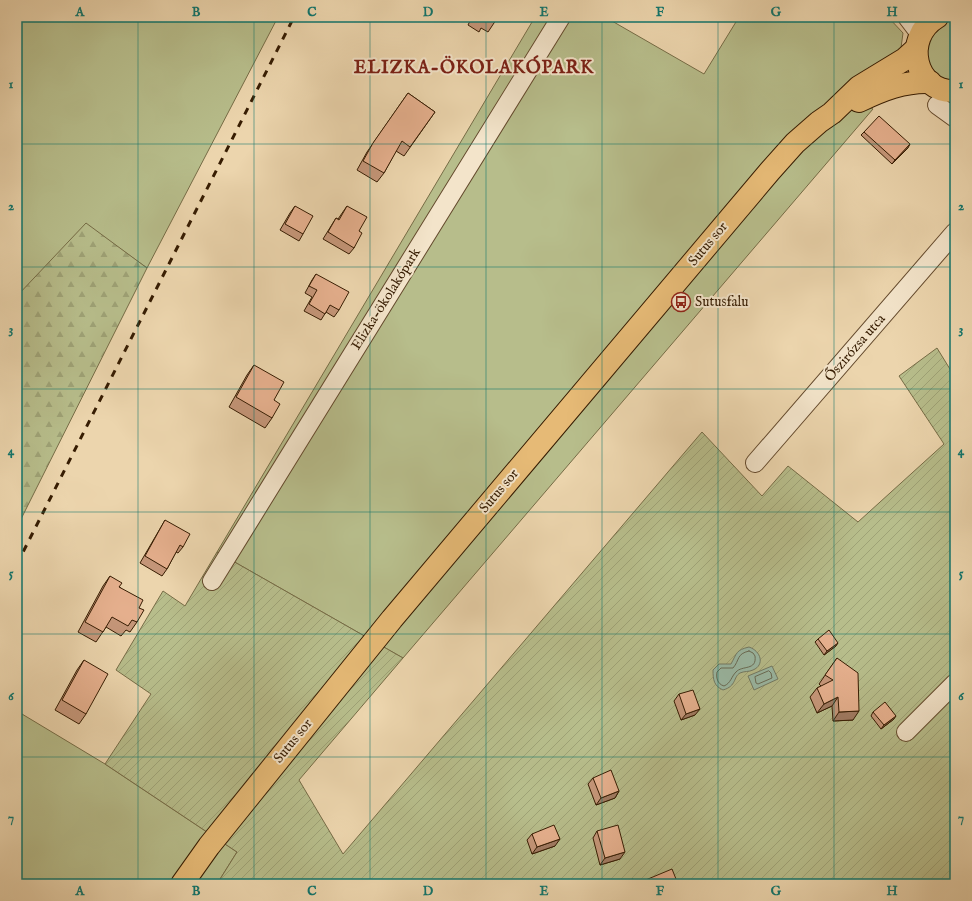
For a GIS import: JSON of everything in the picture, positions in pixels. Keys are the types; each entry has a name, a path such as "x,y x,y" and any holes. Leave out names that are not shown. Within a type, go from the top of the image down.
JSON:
{"main road":[{"path":"832,113 859,87 905,59 918,42 925,26 937,17"},
{"path":"918,42 917,58 919,67 930,82 949,95"},
{"path":"832,113 880,91 906,83 930,82"},
{"name":"Sutus sor","path":"182,884 209,846 392,619 770,170 795,143 832,113"}],"street":[{"name":"Elizka-ökolakópark","path":"212,581 561,17"},
{"path":"907,17 918,42"},
{"path":"949,95 955,118"},
{"name":"Őszirózsa utca","path":"755,463 955,232"},
{"path":"906,732 955,684"}],"green space":[{"path":"17,17 278,17 147,268 86,224 17,298"},
{"path":"535,17 605,17 704,74 739,17 888,17 903,33 900,55 850,96 873,109 403,658 217,552"},
{"path":"948,20 955,20 955,81 941,77 932,70 926,62 928,36 940,24"},
{"path":"86,223 147,268 17,527 17,296"},
{"path":"937,348 953,374 955,373 955,884 217,884 237,852 105,764 151,694 116,670 163,591 185,606 217,552 403,658 299,780 343,854 702,432 762,496 788,466 858,522 944,444 899,376"},
{"path":"17,711 105,764 237,852 217,884 17,884"}],"water":[{"path":"749,647 759,655 760,662 757,668 740,673 731,686 723,690 718,687 713,677 713,670 719,664 731,664 739,651"},
{"path":"772,666 778,679 754,690 748,676"}],"building":[{"path":"478,17 498,17 495,22 488,18 486,22"},
{"path":"408,93 435,112 410,147 402,141 384,173 363,161 373,143"},
{"path":"879,116 910,144 895,160 864,132"},
{"path":"295,206 313,216 303,234 285,224"},
{"path":"347,206 367,217 359,231 362,233 354,248 328,232 336,218 339,220"},
{"path":"316,274 349,292 339,310 330,305 325,314 309,304 317,290 309,286"},
{"path":"254,365 284,382 274,400 280,404 272,418 236,397"},
{"path":"165,520 190,534 183,547 180,545 167,569 145,556"},
{"path":"110,576 122,583 119,587 143,600 139,608 144,610 137,622 132,620 128,626 112,617 103,632 85,622"},
{"path":"829,630 838,643 827,651 818,639"},
{"path":"837,658 858,673 859,711 839,712 838,697 824,704 817,688 833,680 825,675"},
{"path":"84,660 108,674 86,714 62,700"},
{"path":"693,690 700,709 686,714 679,694"},
{"path":"885,702 896,716 884,725 873,712"},
{"path":"611,770 619,791 601,798 593,778"},
{"path":"554,825 560,839 537,847 532,834"},
{"path":"618,825 625,852 605,858 597,831"},
{"path":"672,869 678,884 636,884"},
{"path":"633,879 635,884 621,884"}],"railway":[{"path":"17,564 294,17"}],"place":[{"name":"Sutusfalu","path":"681,302"}],"district":[{"name":"ELIZKA-ÖKOLAKÓPARK","path":"474,68"}]}
